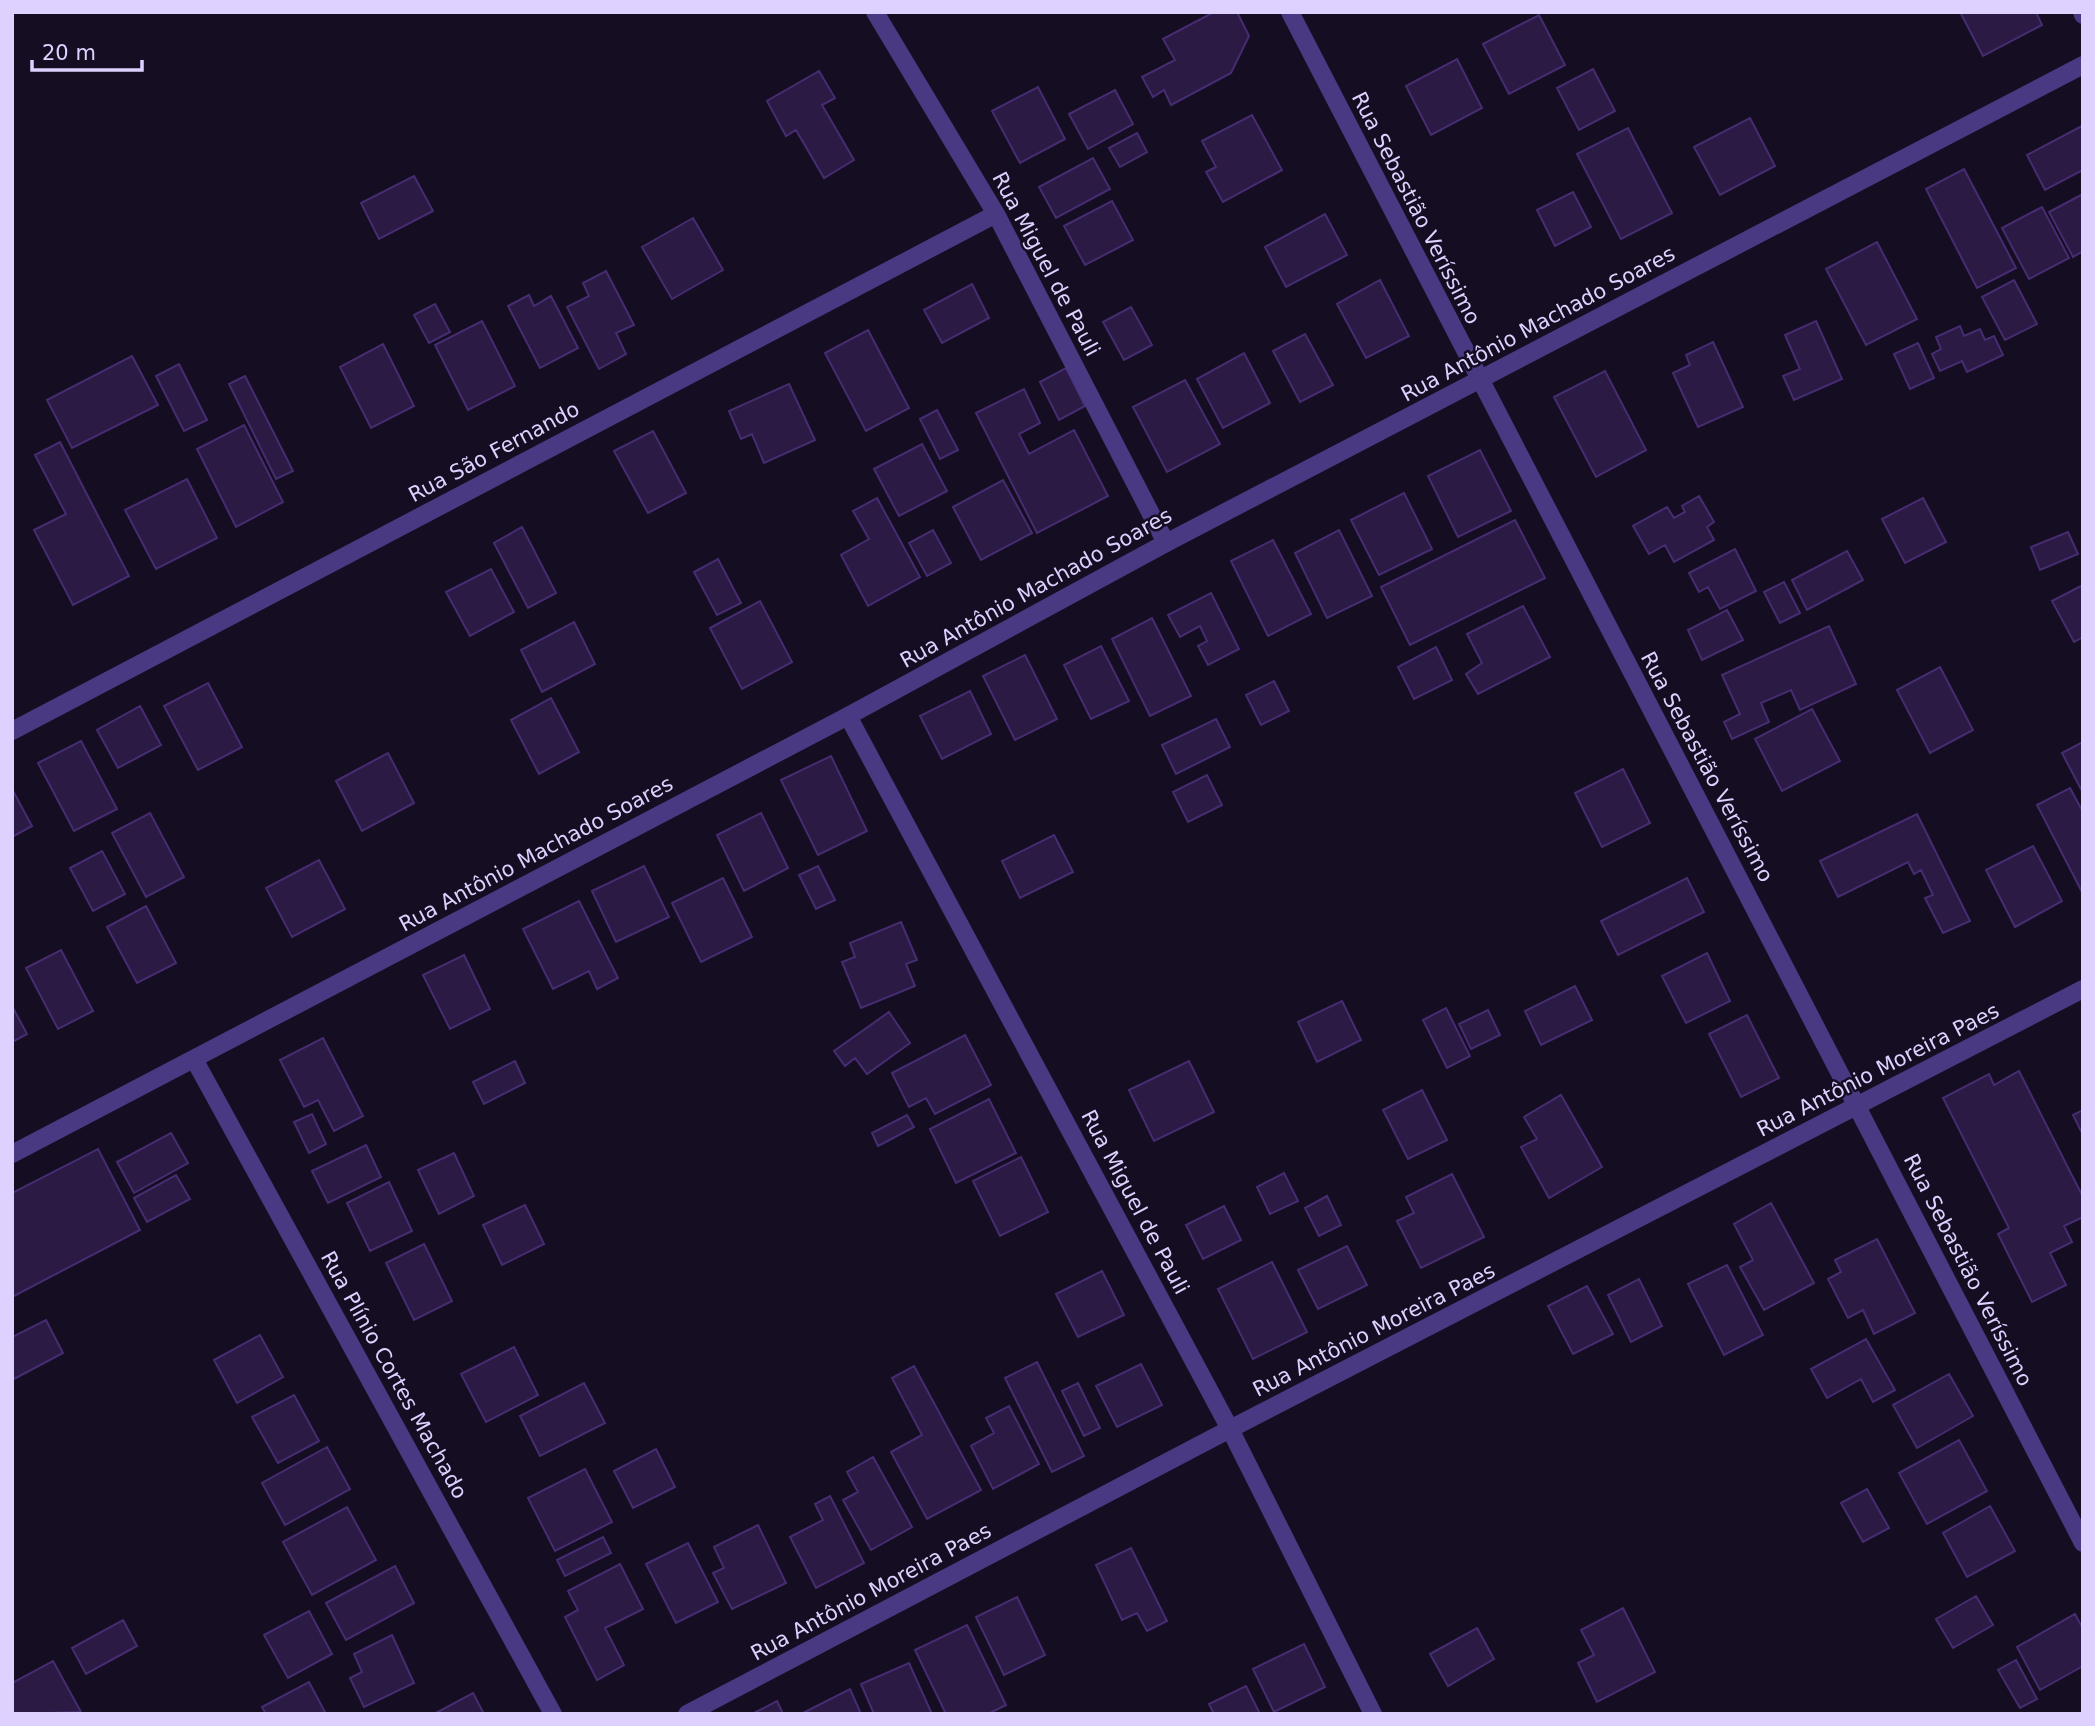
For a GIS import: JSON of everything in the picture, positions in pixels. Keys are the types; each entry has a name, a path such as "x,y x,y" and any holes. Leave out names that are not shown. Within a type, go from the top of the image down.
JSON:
{"street":[{"name":"Rua Miguel de Pauli","path":"875,12 996,214 1166,543"},
{"name":"Rua Sebastião Veríssimo","path":"1290,12 1859,1106 2083,1544"},
{"name":"Rua Antônio Machado Soares","path":"12,1154 848,716 1166,543 2083,65"},
{"name":"Rua São Fernando","path":"12,732 996,214"},
{"name":"Rua Miguel de Pauli","path":"848,716 1230,1429 1373,1714"},
{"name":"Rua Antônio Moreira Paes","path":"687,1714 1230,1429 2083,989"},
{"name":"Rua Plínio Cortes Machado","path":"194,1059 553,1714"}],"building":[{"path":"1214,12 1237,12 1249,36 1231,73 1171,105 1164,90 1153,97 1142,77 1175,60 1163,39"},
{"path":"1960,12 2036,12 2042,25 1983,56"},
{"path":"1539,15 1565,65 1509,94 1483,44"},
{"path":"1457,59 1482,108 1431,135 1406,86"},
{"path":"1593,69 1615,111 1579,130 1557,88"},
{"path":"819,71 835,98 822,105 854,160 824,178 796,130 786,136 767,101"},
{"path":"1038,87 1065,139 1020,163 992,111"},
{"path":"1115,90 1133,124 1088,149 1069,114"},
{"path":"1252,115 1282,170 1223,202 1206,172 1216,167 1202,141"},
{"path":"1750,118 1775,166 1720,195 1694,147"},
{"path":"2082,126 2083,170 2045,190 2027,155"},
{"path":"1628,128 1672,213 1621,239 1577,154"},
{"path":"1137,133 1147,152 1120,167 1109,148"},
{"path":"1093,158 1110,189 1056,218 1039,187"},
{"path":"1964,169 2016,268 1977,288 1926,189"},
{"path":"414,176 433,211 379,239 361,203"},
{"path":"1573,192 1591,227 1555,246 1537,210"},
{"path":"2083,194 2083,251 2073,257 2049,212"},
{"path":"1112,201 1133,240 1085,265 1064,226"},
{"path":"2042,207 2069,258 2029,279 2002,228"},
{"path":"1325,214 1347,255 1286,287 1265,247"},
{"path":"693,218 723,270 672,299 642,247"},
{"path":"1877,242 1917,319 1866,345 1826,269"},
{"path":"606,271 634,325 616,333 626,354 599,369 567,307 589,296 583,283"},
{"path":"1380,280 1409,336 1366,358 1337,304"},
{"path":"2014,280 2037,324 2005,340 1982,297"},
{"path":"972,284 989,318 942,343 924,310"},
{"path":"529,295 534,306 551,296 578,348 540,368 508,306"},
{"path":"435,304 450,332 429,343 414,315"},
{"path":"1131,307 1152,345 1124,360 1103,322"},
{"path":"482,321 515,386 468,410 435,345"},
{"path":"1816,321 1842,379 1794,400 1783,376 1800,369 1785,335"},
{"path":"1960,326 1964,336 1980,329 1985,340 1994,336 2003,355 1967,372 1962,361 1940,371 1932,354 1941,349 1936,337"},
{"path":"868,330 909,408 866,431 825,353"},
{"path":"1305,334 1333,385 1300,402 1273,351"},
{"path":"1713,342 1743,407 1698,427 1673,373 1690,365 1686,355"},
{"path":"1918,343 1934,378 1910,389 1894,354"},
{"path":"383,344 414,406 371,428 340,367"},
{"path":"1244,353 1270,403 1223,428 1197,379"},
{"path":"132,356 158,405 72,448 47,400"},
{"path":"179,364 207,420 184,431 156,376"},
{"path":"1066,368 1085,406 1059,420 1040,382"},
{"path":"1605,371 1646,450 1596,477 1554,397"},
{"path":"245,376 293,471 276,479 229,384"},
{"path":"1185,380 1220,444 1167,472 1133,407"},
{"path":"789,384 815,440 764,463 752,434 741,439 729,411"},
{"path":"1024,389 1040,423 1019,434 1029,454 1074,430 1108,496 1037,533 976,413"},
{"path":"937,410 958,450 940,459 920,419"},
{"path":"244,425 283,502 236,527 197,449"},
{"path":"653,431 686,493 648,513 614,451"},
{"path":"60,442 129,576 73,605 34,530 66,514 35,455"},
{"path":"922,444 947,491 899,516 874,469"},
{"path":"1480,450 1511,511 1458,537 1428,476"},
{"path":"187,479 217,538 156,569 125,510"},
{"path":"1003,480 1032,533 981,560 953,507"},
{"path":"1404,493 1432,549 1379,575 1351,520"},
{"path":"1699,496 1714,522 1707,527 1714,540 1674,562 1665,545 1649,554 1633,526 1667,507 1674,518 1685,512 1682,506"},
{"path":"877,498 920,577 868,606 841,555 869,539 853,511"},
{"path":"1923,498 1946,542 1905,563 1882,519"},
{"path":"1515,520 1545,578 1410,645 1381,587"},
{"path":"522,527 556,593 528,608 494,543"},
{"path":"933,530 951,563 927,576 909,543"},
{"path":"1339,530 1372,596 1327,618 1295,553"},
{"path":"2068,532 2078,554 2040,570 2031,547"},
{"path":"1273,540 1311,614 1268,636 1231,561"},
{"path":"1735,549 1756,591 1720,609 1708,587 1699,592 1689,573"},
{"path":"1847,551 1863,580 1807,610 1792,580"},
{"path":"718,559 741,603 717,615 694,572"},
{"path":"491,569 514,612 470,636 446,592"},
{"path":"1784,582 1800,613 1780,623 1764,592"},
{"path":"2083,585 2083,637 2074,642 2052,601"},
{"path":"1211,593 1239,649 1208,665 1198,646 1207,641 1200,626 1180,637 1168,615"},
{"path":"760,601 792,662 742,689 710,628"},
{"path":"1523,606 1550,657 1478,694 1466,674 1482,663 1467,634"},
{"path":"1727,610 1743,640 1702,660 1688,630"},
{"path":"1152,618 1191,696 1150,716 1112,639"},
{"path":"574,622 595,664 542,692 521,650"},
{"path":"1829,626 1856,684 1800,710 1791,690 1761,703 1769,722 1732,739 1724,722 1740,714 1722,675"},
{"path":"1101,646 1129,701 1091,719 1064,665"},
{"path":"1436,647 1452,680 1414,699 1398,667"},
{"path":"1025,655 1057,719 1015,740 983,676"},
{"path":"1940,667 1973,730 1930,753 1897,690"},
{"path":"1274,681 1289,711 1261,725 1246,695"},
{"path":"208,683 242,747 198,770 164,706"},
{"path":"970,691 991,734 942,759 920,716"},
{"path":"551,698 579,752 539,774 511,720"},
{"path":"140,706 161,745 118,768 97,730"},
{"path":"1812,709 1840,761 1782,791 1755,739"},
{"path":"1216,719 1230,747 1176,774 1162,745"},
{"path":"81,741 117,809 74,831 38,763"},
{"path":"2083,742 2083,793 2062,753"},
{"path":"388,753 414,803 362,831 336,781"},
{"path":"831,756 867,831 818,855 781,780"},
{"path":"1623,769 1650,823 1602,847 1575,793"},
{"path":"1207,775 1222,805 1188,822 1173,792"},
{"path":"2070,788 2083,812 2082,892 2037,805"},
{"path":"12,789 32,826 12,837"},
{"path":"150,813 184,877 146,897 112,833"},
{"path":"761,813 788,868 744,891 717,835"},
{"path":"1917,814 1970,921 1943,933 1925,898 1933,895 1921,870 1914,874 1908,862 1838,897 1820,861"},
{"path":"1054,835 1073,872 1020,898 1002,861"},
{"path":"2033,846 2062,901 2015,927 1986,870"},
{"path":"102,851 125,894 93,911 70,868"},
{"path":"319,860 345,909 292,937 266,888"},
{"path":"644,866 669,917 616,942 592,891"},
{"path":"818,866 835,900 816,909 799,875"},
{"path":"723,878 752,937 701,962 672,903"},
{"path":"1687,878 1704,912 1618,955 1601,921"},
{"path":"579,901 618,978 597,989 589,971 553,989 523,929"},
{"path":"146,906 176,963 137,983 107,927"},
{"path":"901,922 917,960 906,964 915,986 861,1008 842,962 855,957 850,943"},
{"path":"61,950 93,1011 58,1029 26,968"},
{"path":"1707,953 1730,1001 1686,1023 1662,976"},
{"path":"464,955 490,1009 450,1029 423,975"},
{"path":"1575,986 1592,1020 1541,1045 1525,1011"},
{"path":"1342,1001 1361,1040 1317,1062 1298,1022"},
{"path":"12,1006 27,1034 12,1042"},
{"path":"1446,1008 1470,1056 1447,1068 1423,1020"},
{"path":"1488,1010 1500,1035 1471,1049 1459,1024"},
{"path":"889,1012 910,1043 867,1074 855,1058 845,1066 834,1051"},
{"path":"1747,1015 1779,1078 1741,1097 1709,1034"},
{"path":"965,1035 991,1085 935,1114 926,1098 909,1107 892,1073"},
{"path":"323,1038 363,1116 334,1131 318,1100 304,1107 280,1060"},
{"path":"515,1061 525,1083 484,1104 473,1082"},
{"path":"1189,1061 1214,1112 1154,1141 1129,1090"},
{"path":"2019,1071 2083,1197 2083,1217 2064,1226 2072,1242 2050,1253 2066,1285 2032,1302 1998,1234 2009,1228 1943,1098 1989,1074 1994,1085"},
{"path":"1422,1090 1447,1140 1408,1159 1383,1110"},
{"path":"1561,1095 1602,1167 1549,1198 1521,1147 1537,1139 1524,1117"},
{"path":"989,1099 1016,1153 956,1183 930,1129"},
{"path":"2083,1110 2083,1135 2073,1115"},
{"path":"312,1114 326,1144 309,1153 294,1122"},
{"path":"907,1115 914,1127 878,1146 872,1133"},
{"path":"171,1133 188,1163 134,1193 117,1162"},
{"path":"366,1145 381,1177 328,1203 312,1171"},
{"path":"98,1149 140,1230 12,1297 12,1193"},
{"path":"454,1153 474,1196 439,1214 418,1170"},
{"path":"1021,1157 1048,1212 1000,1236 973,1181"},
{"path":"1284,1173 1298,1201 1270,1214 1257,1187"},
{"path":"1452,1174 1484,1237 1421,1268 1397,1221 1414,1213 1406,1197"},
{"path":"176,1175 190,1199 147,1222 134,1198"},
{"path":"389,1182 412,1231 370,1251 347,1203"},
{"path":"1327,1196 1341,1225 1319,1236 1305,1208"},
{"path":"1771,1203 1814,1283 1764,1310 1740,1267 1753,1260 1734,1224"},
{"path":"525,1205 544,1244 502,1265 483,1225"},
{"path":"1224,1206 1241,1240 1203,1259 1186,1225"},
{"path":"1877,1239 1915,1313 1874,1334 1863,1310 1848,1318 1828,1279 1841,1272 1835,1260"},
{"path":"424,1244 452,1301 414,1320 386,1263"},
{"path":"1347,1246 1367,1285 1318,1309 1298,1270"},
{"path":"1272,1262 1307,1332 1253,1359 1218,1289"},
{"path":"1727,1265 1763,1335 1724,1355 1688,1284"},
{"path":"1102,1271 1124,1315 1078,1337 1056,1294"},
{"path":"1639,1279 1662,1326 1631,1342 1608,1295"},
{"path":"1587,1286 1613,1334 1573,1354 1548,1306"},
{"path":"46,1320 63,1353 12,1380 12,1337"},
{"path":"260,1335 283,1377 237,1403 214,1360"},
{"path":"1866,1339 1895,1390 1873,1402 1861,1379 1827,1398 1811,1369"},
{"path":"514,1347 538,1395 486,1422 461,1374"},
{"path":"1037,1362 1084,1456 1052,1472 1005,1378"},
{"path":"1141,1364 1162,1405 1117,1427 1096,1386"},
{"path":"914,1366 981,1490 927,1519 891,1452 922,1435 892,1378"},
{"path":"1949,1374 1973,1416 1917,1448 1893,1405"},
{"path":"584,1383 605,1423 540,1456 520,1416"},
{"path":"1078,1383 1100,1428 1084,1436 1062,1391"},
{"path":"294,1395 319,1441 278,1463 252,1417"},
{"path":"1009,1406 1039,1464 993,1489 971,1446 994,1433 986,1418"},
{"path":"1959,1440 1987,1491 1927,1524 1899,1473"},
{"path":"327,1447 350,1489 285,1525 262,1483"},
{"path":"656,1449 675,1487 633,1508 614,1471"},
{"path":"873,1457 912,1527 871,1550 843,1500 858,1492 847,1472"},
{"path":"585,1469 612,1522 555,1551 528,1498"},
{"path":"1867,1489 1889,1528 1863,1542 1841,1503"},
{"path":"830,1496 864,1563 816,1588 790,1537 823,1520 815,1504"},
{"path":"1990,1506 2015,1551 1967,1577 1943,1533"},
{"path":"347,1507 376,1560 312,1595 283,1542"},
{"path":"758,1525 786,1583 732,1609 713,1573 724,1568 714,1547"},
{"path":"603,1537 611,1553 565,1576 557,1560"},
{"path":"688,1543 718,1602 676,1623 646,1564"},
{"path":"1131,1548 1167,1621 1147,1631 1137,1613 1122,1620 1096,1565"},
{"path":"620,1564 643,1609 605,1628 624,1665 597,1680 565,1617 578,1610 568,1591"},
{"path":"395,1566 414,1603 346,1640 326,1603"},
{"path":"1976,1596 1993,1625 1953,1648 1936,1619"},
{"path":"1017,1597 1045,1655 1004,1675 976,1617"},
{"path":"1623,1608 1655,1672 1597,1702 1578,1663 1594,1655 1581,1630"},
{"path":"309,1611 332,1654 288,1678 264,1635"},
{"path":"2075,1614 2083,1629 2083,1666 2040,1690 2017,1647"},
{"path":"123,1620 137,1646 86,1674 72,1648"},
{"path":"967,1625 1006,1705 988,1714 946,1714 915,1650"},
{"path":"1477,1628 1494,1659 1448,1686 1430,1654"},
{"path":"392,1635 414,1683 364,1707 350,1678 362,1672 354,1654"},
{"path":"1304,1644 1325,1687 1274,1712 1253,1669"},
{"path":"2016,1660 2037,1699 2020,1708 1998,1670"},
{"path":"53,1661 81,1712 12,1714 12,1683"},
{"path":"909,1663 932,1714 874,1714 861,1684"},
{"path":"309,1682 326,1714 266,1714 262,1707"},
{"path":"1246,1686 1260,1714 1214,1714 1209,1704"},
{"path":"850,1689 861,1714 801,1714"},
{"path":"473,1693 484,1714 434,1714"},
{"path":"777,1701 783,1714 752,1714"}]}
